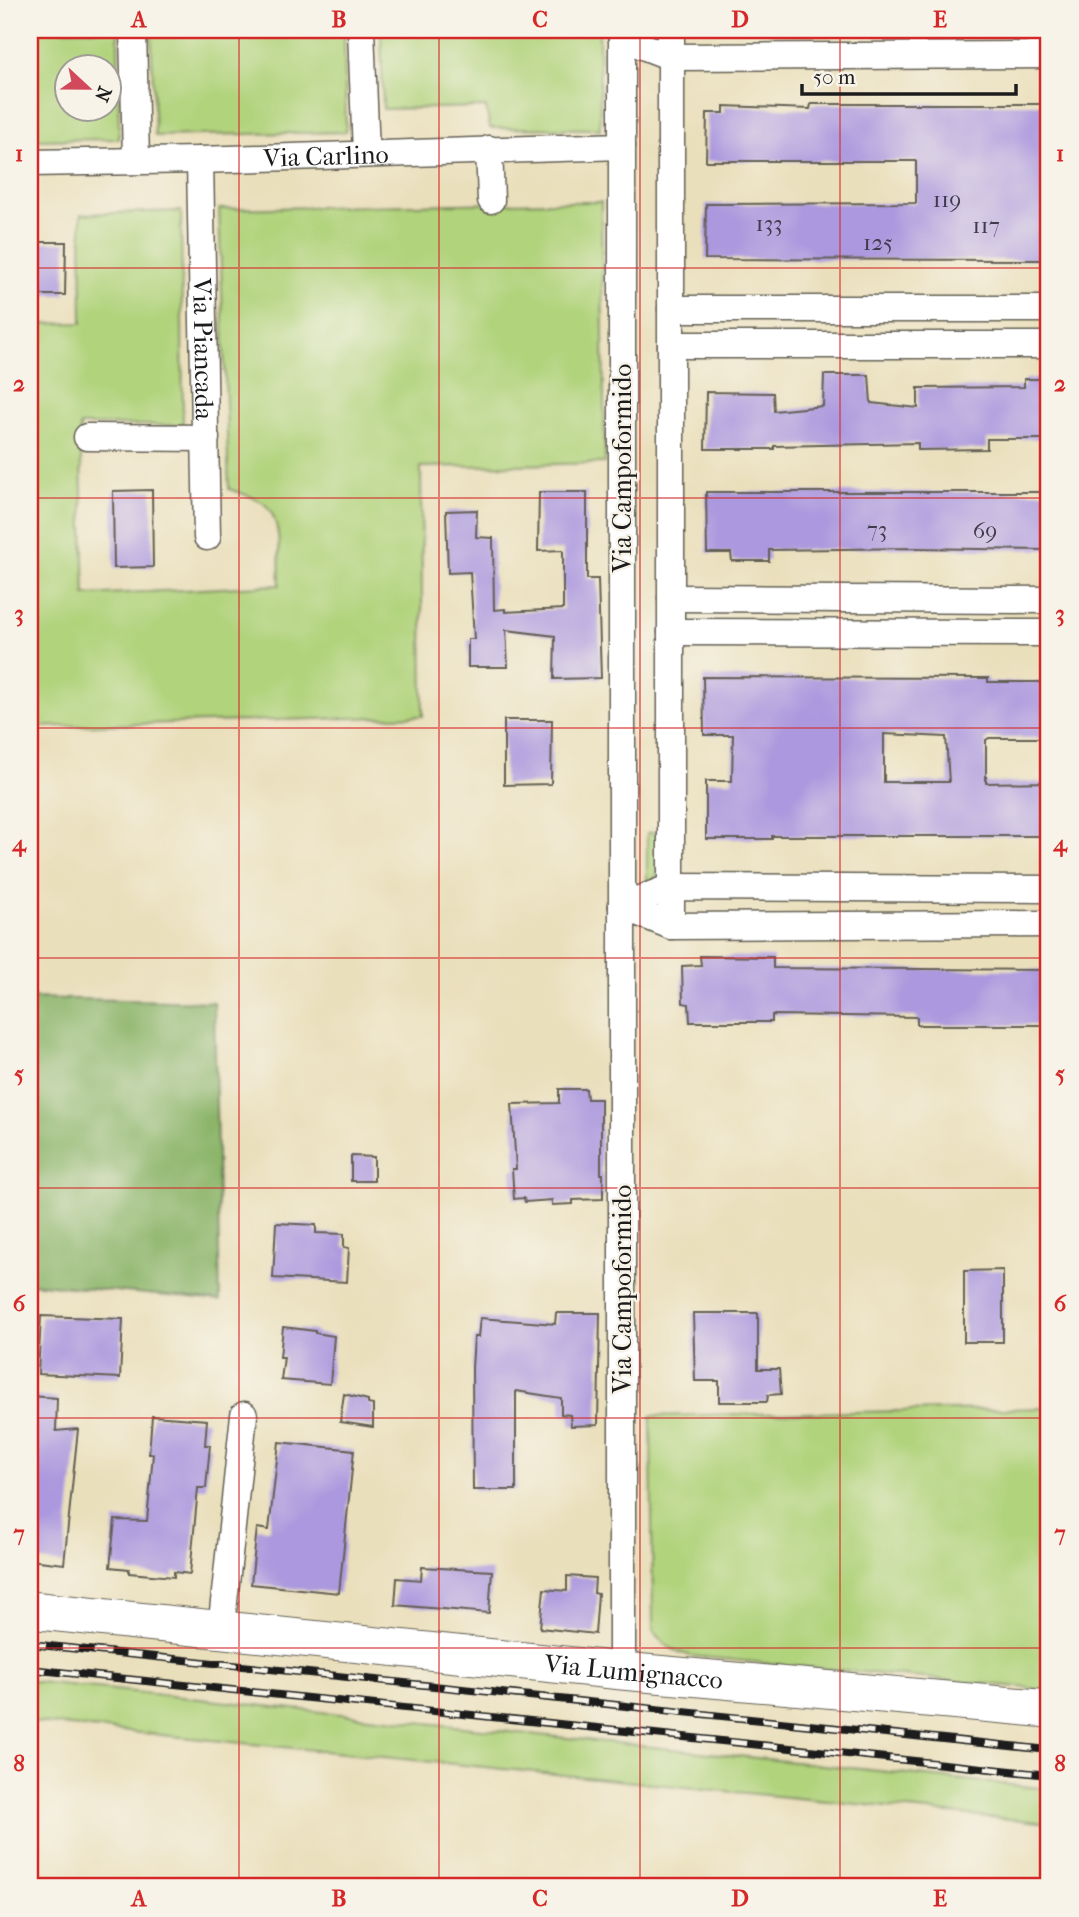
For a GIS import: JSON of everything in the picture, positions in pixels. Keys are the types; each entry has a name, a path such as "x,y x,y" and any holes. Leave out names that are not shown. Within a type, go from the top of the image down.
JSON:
{"main road":[{"name":"Via Lumignacco","path":"30,1610 622,1671 1049,1709"}],"street":[{"path":"133,30 136,160"},
{"path":"361,30 366,153"},
{"name":"Via Campoformido","path":"671,30 671,926"},
{"path":"630,33 671,57 1049,55"},
{"name":"Via Campoformido","path":"622,1671 622,146 630,33"},
{"name":"Via Carlino","path":"30,163 622,146"},
{"path":"489,149 491,200"},
{"name":"Via Piancada","path":"200,160 207,537"},
{"path":"671,309 1049,309"},
{"name":"Via Campoformido","path":"671,345 1049,345"},
{"path":"87,437 205,438"},
{"path":"671,598 1049,600"},
{"path":"671,632 1049,633"},
{"path":"622,906 671,887 1049,889"},
{"path":"622,906 671,926 1049,924"},
{"path":"221,1630 244,1415"}],"green space":[{"path":"30,30 118,30 118,52 52,52 52,122 119,122 119,139 31,140"},
{"path":"151,30 344,30 346,132 155,136"},
{"path":"381,30 599,30 600,129 490,128 486,107 383,109"},
{"path":"601,202 605,463 421,467 423,716 30,727 30,324 82,323 81,214 181,211 183,425 80,425 85,595 280,585 279,539 273,517 260,501 229,489 219,209"},
{"path":"657,832 656,881 647,881 647,833"},
{"path":"30,998 214,1002 220,1301 30,1283"},
{"path":"1049,1408 1049,1690 691,1656 669,1647 653,1630 651,1416"},
{"path":"30,1681 1049,1789 1049,1823 30,1722"}],"building":[{"path":"811,104 1049,104 1049,260 705,259 706,204 916,203 916,161 706,161 707,113 724,113 724,106 810,109"},
{"path":"30,242 66,242 65,295 30,295"},
{"path":"824,375 869,375 871,403 918,408 918,388 1024,387 1024,379 1049,379 1049,439 987,439 987,449 918,450 918,443 705,449 706,392 773,393 774,411 823,406"},
{"path":"152,490 153,567 114,568 113,491"},
{"path":"539,492 587,492 587,579 598,579 601,678 554,679 555,636 506,630 508,667 468,667 468,639 474,639 470,572 448,573 446,511 477,510 476,537 493,538 494,610 505,609 505,612 563,609 563,550 538,551"},
{"path":"706,492 1049,492 1049,550 769,550 769,561 732,561 731,553 707,553"},
{"path":"703,677 988,678 988,682 1049,682 1049,738 986,740 986,783 1049,782 1049,836 772,836 772,839 706,839 706,781 732,781 733,735 704,735","holes":["884,734 946,737 949,782 884,782"]},
{"path":"504,720 552,720 551,784 504,785"},
{"path":"700,956 773,957 773,968 1049,970 1049,1025 917,1025 917,1017 772,1015 772,1022 690,1022 689,1004 683,1003 682,966 701,965"},
{"path":"559,1089 586,1089 587,1099 601,1099 603,1199 573,1200 573,1204 552,1205 552,1200 525,1202 524,1198 514,1199 512,1169 516,1169 512,1104 559,1103"},
{"path":"351,1156 374,1157 374,1181 351,1181"},
{"path":"276,1223 316,1225 316,1233 344,1234 344,1247 349,1248 347,1282 273,1278"},
{"path":"1003,1270 1003,1342 964,1342 964,1271"},
{"path":"556,1313 600,1313 598,1425 571,1426 570,1415 561,1414 561,1398 516,1391 516,1490 473,1490 472,1368 474,1337 478,1337 480,1318 555,1324"},
{"path":"693,1313 758,1313 758,1369 779,1369 781,1394 768,1395 767,1402 719,1402 719,1381 695,1381"},
{"path":"41,1316 123,1319 120,1378 38,1374"},
{"path":"283,1327 334,1336 330,1384 281,1380 284,1357 280,1357"},
{"path":"344,1394 368,1400 368,1404 373,1405 373,1427 340,1422"},
{"path":"30,1396 57,1398 56,1431 78,1429 64,1564 30,1560"},
{"path":"152,1416 207,1420 205,1445 210,1445 206,1488 198,1488 190,1574 174,1572 174,1577 129,1573 129,1569 110,1567 115,1520 147,1521 153,1454 149,1454"},
{"path":"279,1442 354,1450 339,1593 251,1584 257,1528 269,1530"},
{"path":"422,1567 492,1571 489,1613 395,1605 397,1578 421,1580"},
{"path":"567,1576 595,1578 594,1593 598,1594 595,1634 540,1628 544,1589 567,1591"}],"railway":[{"path":"30,1644 1049,1750"},
{"path":"30,1669 1049,1775"}]}
